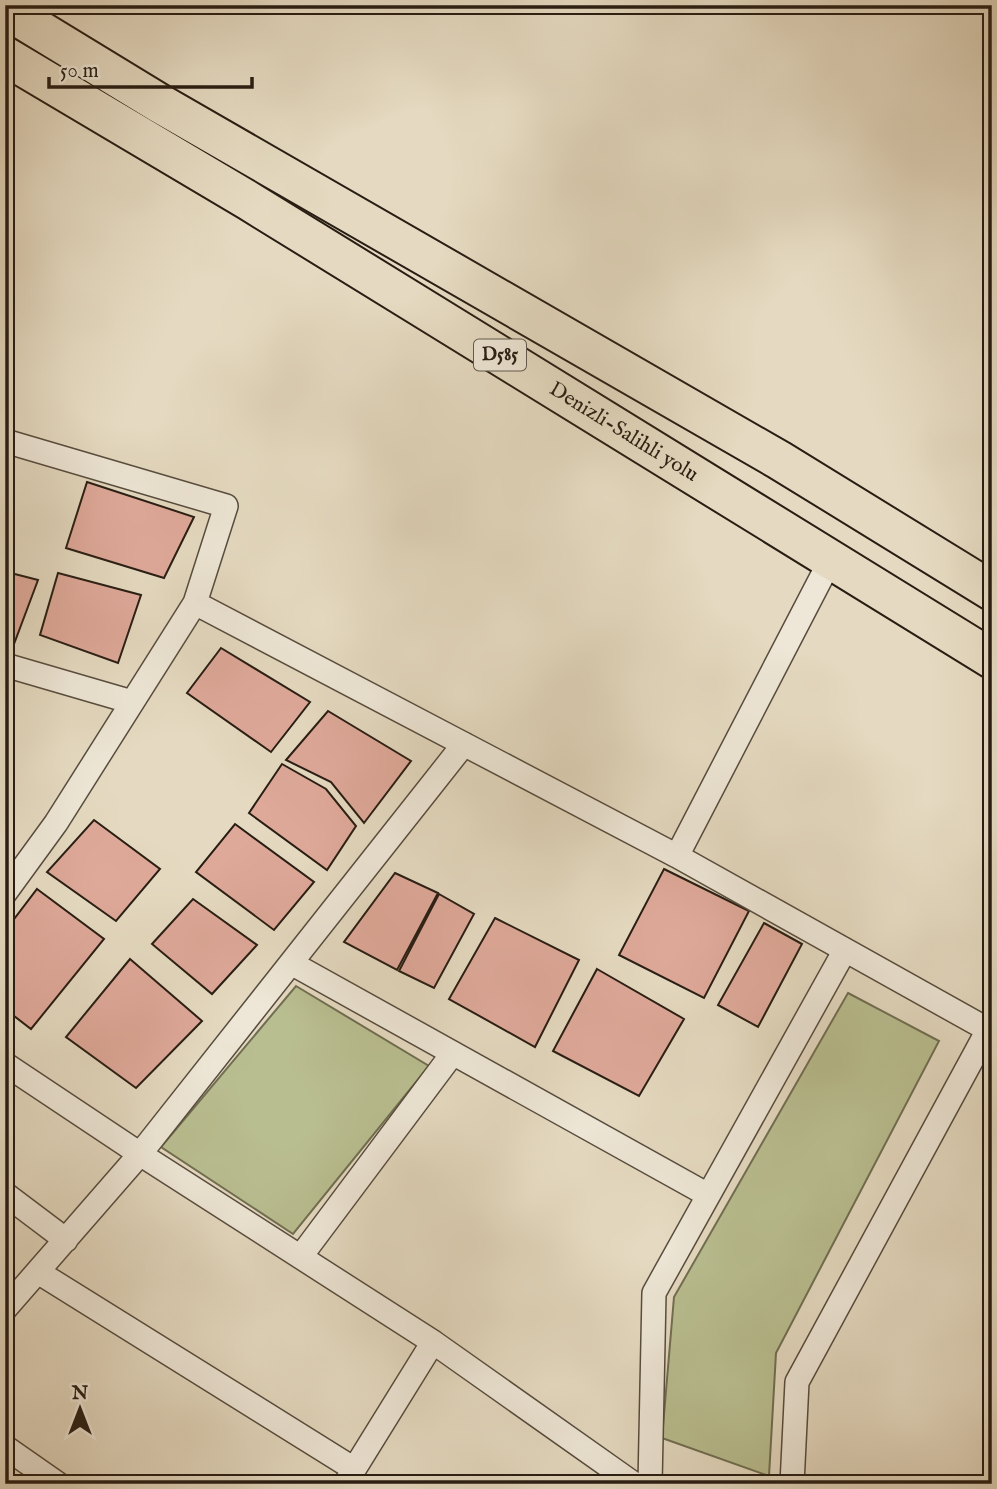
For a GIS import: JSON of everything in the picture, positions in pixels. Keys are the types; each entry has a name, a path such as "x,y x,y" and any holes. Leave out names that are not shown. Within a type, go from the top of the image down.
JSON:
{"highway":[{"name":"D585","path":"5,9 159,103 779,460 992,591"},
{"name":"Denizli-Salihli yolu","path":"5,56 261,208 992,659"}],"street":[{"path":"5,441 226,506 195,603 56,823 5,893"},
{"path":"677,856 831,559"},
{"path":"195,603 677,856 990,1030 797,1382 792,1484"},
{"path":"5,665 132,702"},
{"path":"5,1309 140,1154 464,744"},
{"path":"650,1484 654,1293 845,950"},
{"path":"291,963 708,1195"},
{"path":"301,1256 453,1053"},
{"path":"5,1064 433,1342 634,1484"},
{"path":"5,1194 66,1240"},
{"path":"38,1272 349,1476 433,1342"},
{"path":"5,1447 58,1484"}],"green space":[{"path":"296,986 429,1066 293,1234 161,1147"},
{"path":"848,993 939,1041 776,1353 769,1476 662,1438 674,1297"}],"building":[{"path":"87,482 194,517 164,578 66,548"},
{"path":"7,572 38,580 14,644 5,641"},
{"path":"58,573 141,595 118,663 40,635"},
{"path":"221,648 310,702 271,752 187,693"},
{"path":"328,711 411,761 364,823 331,782 286,760"},
{"path":"282,764 326,789 356,826 327,870 249,813"},
{"path":"94,820 160,869 116,921 47,872"},
{"path":"235,824 314,882 274,930 196,872"},
{"path":"664,869 749,911 704,998 619,955"},
{"path":"395,873 438,893 397,970 344,942"},
{"path":"37,889 104,939 31,1029 5,1009 5,931"},
{"path":"439,894 474,914 434,988 399,971"},
{"path":"193,899 257,945 212,994 152,944"},
{"path":"495,918 579,960 535,1047 449,999"},
{"path":"764,923 802,944 758,1027 718,1005"},
{"path":"130,959 202,1021 136,1088 66,1037"},
{"path":"597,969 684,1019 639,1096 553,1051"}]}
